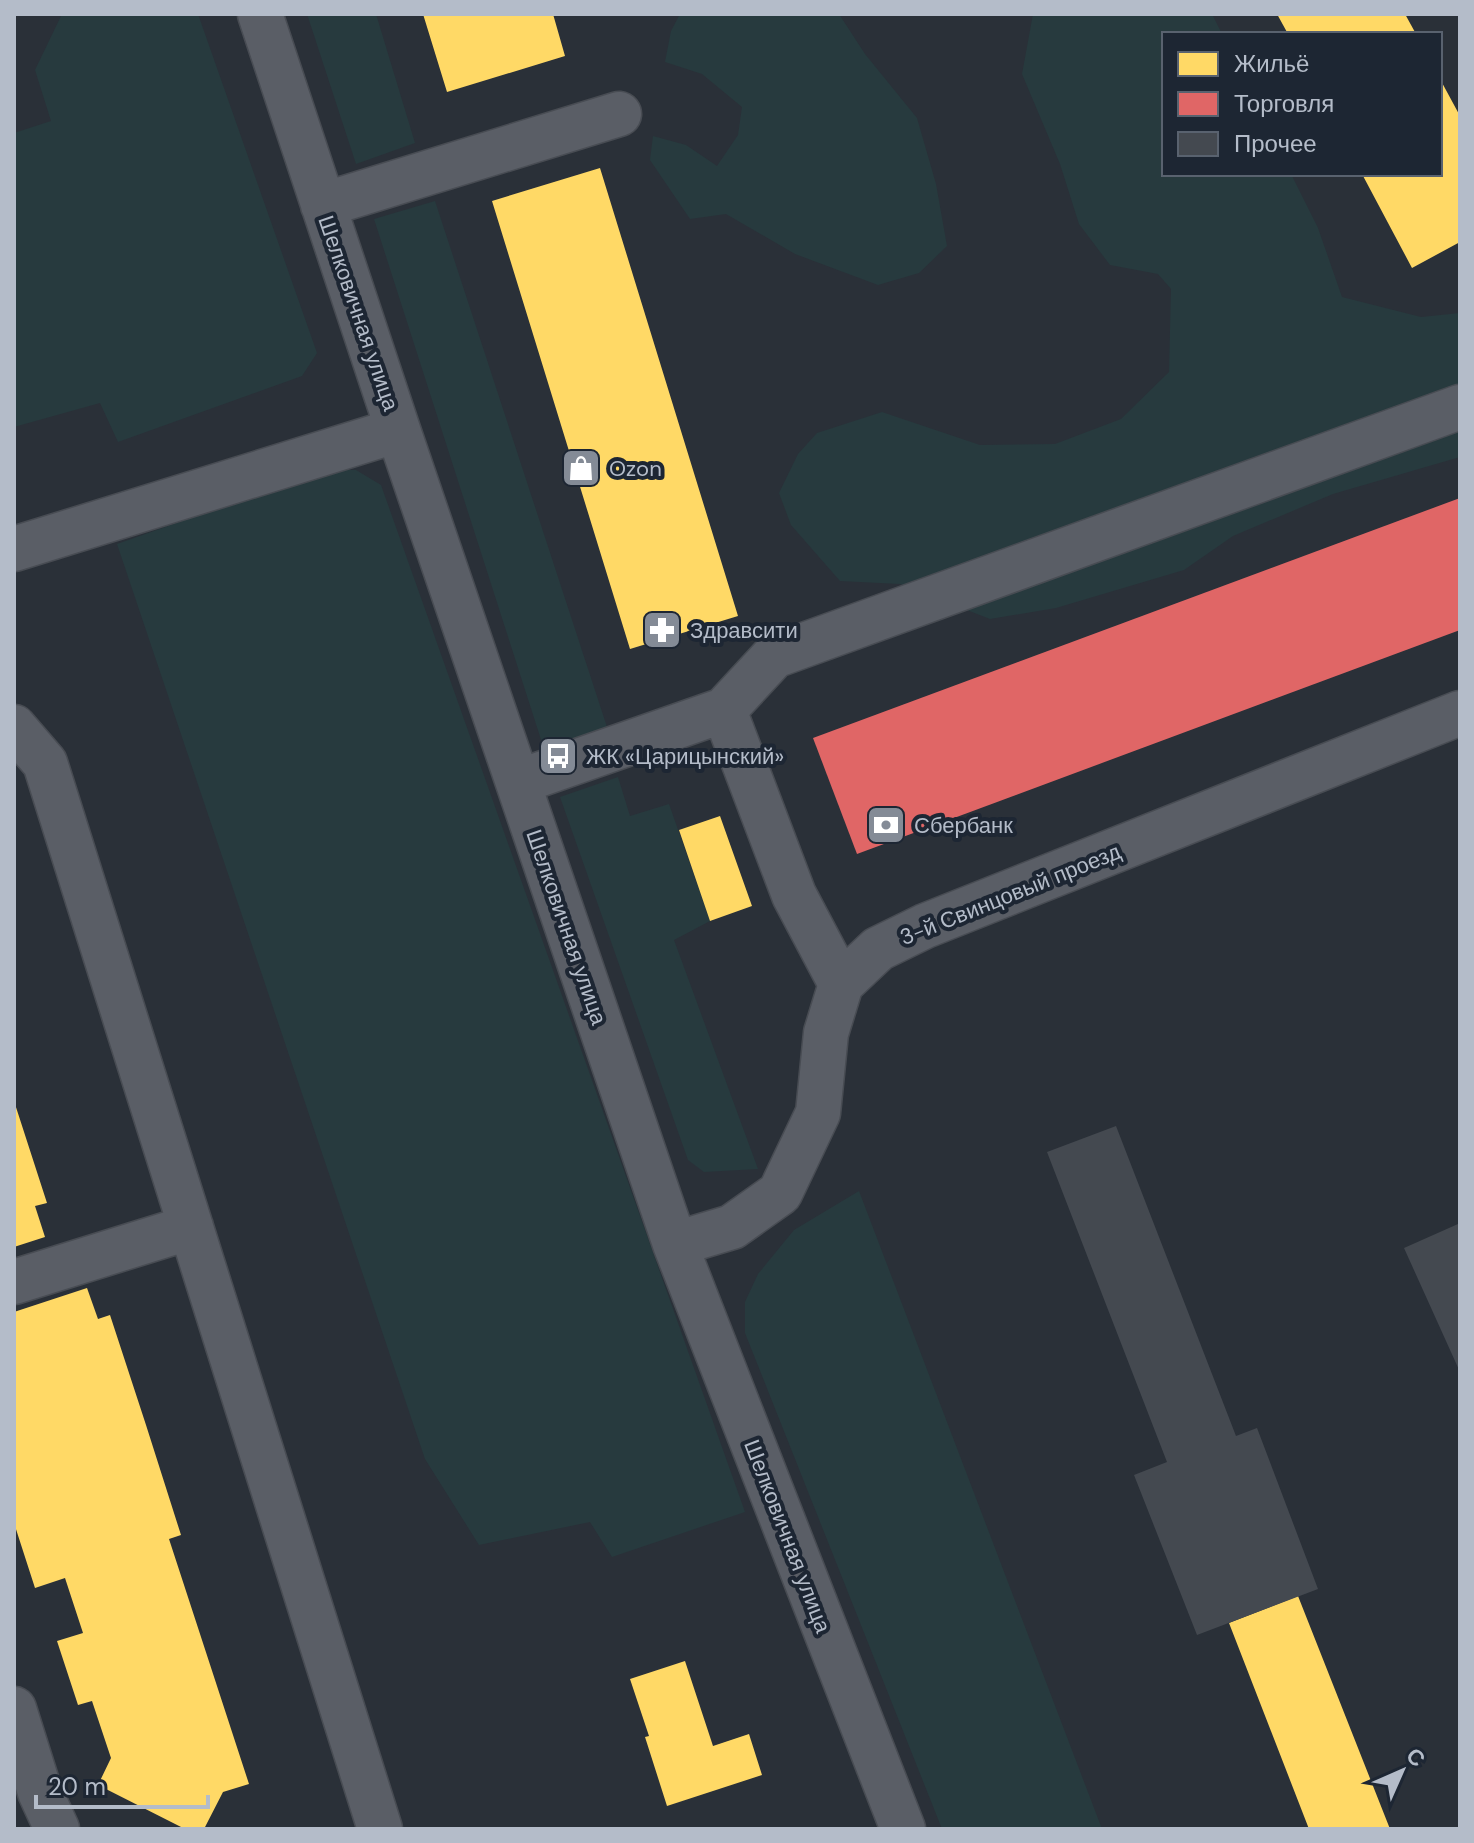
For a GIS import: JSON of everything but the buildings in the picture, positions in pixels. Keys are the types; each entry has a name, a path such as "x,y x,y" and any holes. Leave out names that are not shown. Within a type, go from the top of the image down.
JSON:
{"street":[{"name":"Шелковичная улица","path":"260,14 675,1244 903,1829"},
{"path":"323,205 619,114"},
{"path":"518,782 724,710 774,656 1460,407"},
{"path":"14,549 398,430"},
{"path":"724,710 794,895 841,984"},
{"name":"3-й Свинцовый проезд","path":"675,1244 732,1227 780,1193 818,1113 826,1033 841,984 878,949 925,926 1460,713"},
{"path":"14,727 45,763 380,1829"},
{"path":"14,1282 191,1227"},
{"path":"14,1709 40,1792 57,1829"}],"green space":[{"path":"198,14 317,353 302,376 118,442 100,403 14,427 14,133 51,121 35,70 61,16"},
{"path":"307,14 376,14 415,143 356,164"},
{"path":"680,14 839,14 865,54 917,118 936,184 947,246 919,273 878,285 795,254 726,214 690,219 650,160 653,136 686,145 717,166 738,135 742,107 702,74 665,62 671,31"},
{"path":"1033,14 1212,14 1221,32 1162,32 1162,176 1292,176 1318,228 1342,297 1421,317 1460,313 1460,457 1333,494 1233,536 1184,570 1056,608 990,619 900,584 840,581 791,525 779,493 798,454 817,433 882,412 980,445 1055,444 1121,419 1169,372 1171,289 1158,274 1110,265 1079,224 1060,164 1022,74"},
{"path":"435,201 608,730 544,749 374,219"},
{"path":"327,470 356,470 381,485 745,1512 612,1557 590,1522 479,1545 425,1459 117,544"},
{"path":"618,777 630,816 669,804 710,921 674,940 758,1169 704,1172 688,1160 560,797"},
{"path":"859,1191 1102,1829 942,1829 745,1333 745,1302 758,1274 794,1230"}],"place":[{"name":"Ozon","path":"581,468"},
{"name":"Здравсити","path":"662,630"},
{"name":"ЖК «Царицынский»","path":"558,756"},
{"name":"Сбербанк","path":"886,825"}]}
